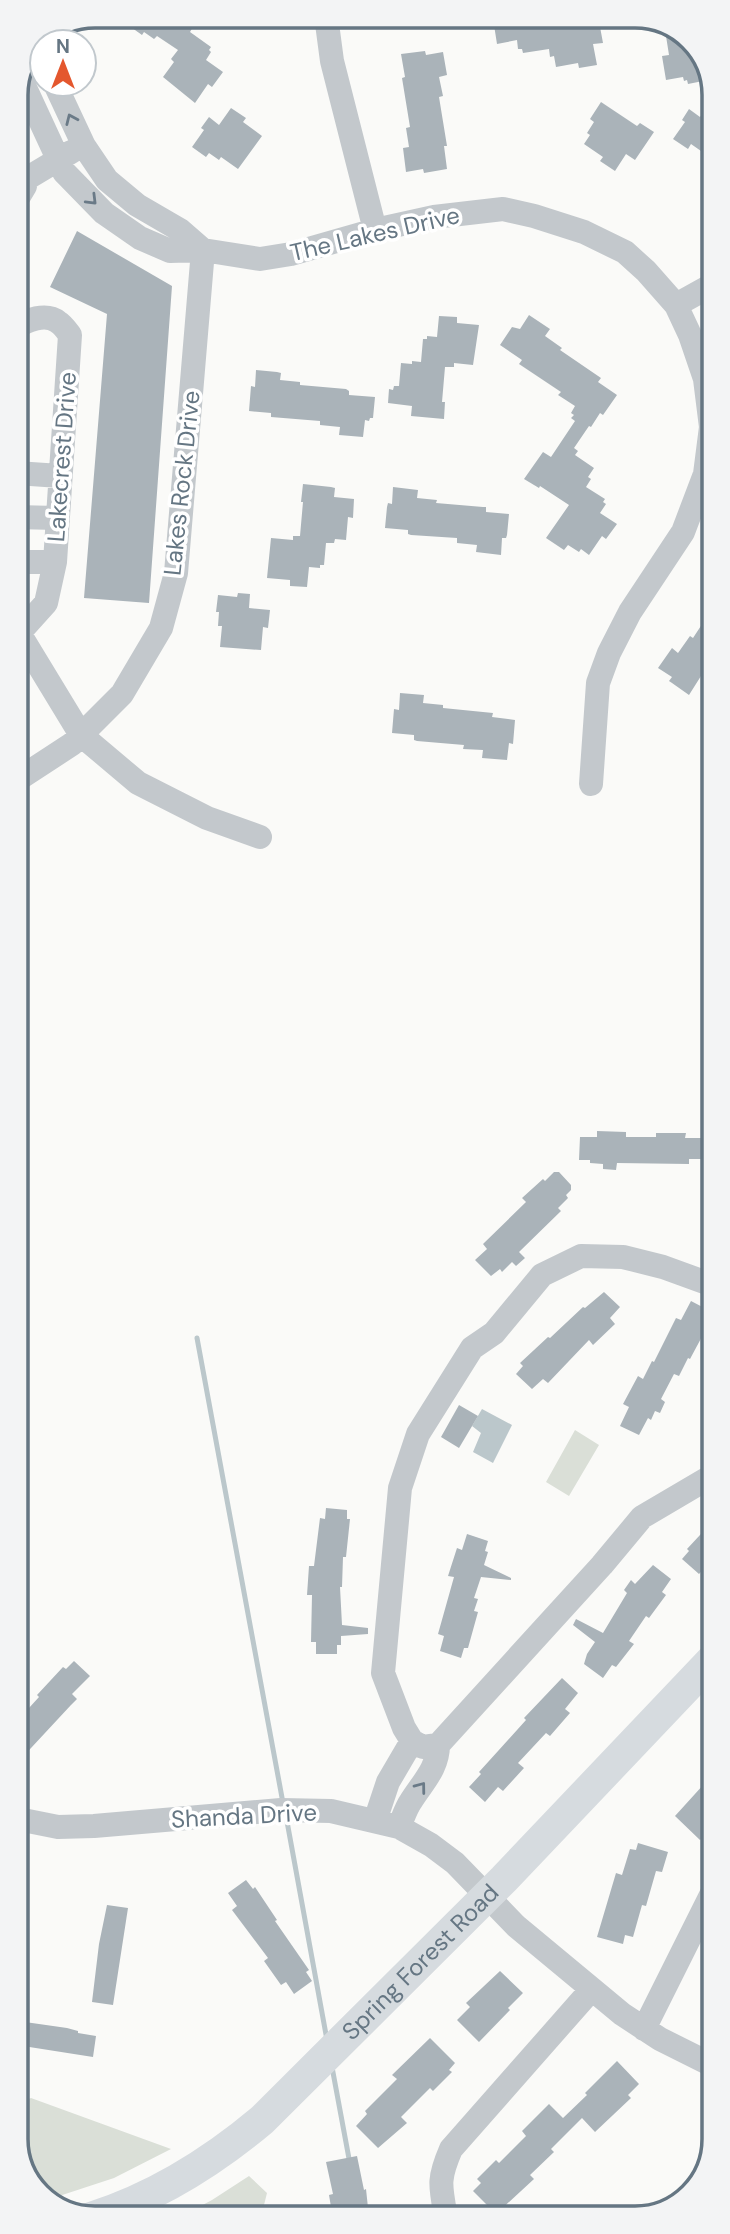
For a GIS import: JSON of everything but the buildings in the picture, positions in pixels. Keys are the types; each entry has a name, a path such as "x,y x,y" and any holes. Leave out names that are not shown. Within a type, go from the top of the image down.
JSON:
{"main road":[{"name":"Spring Forest Road","path":"119,2206 159,2189 233,2144 262,2120 488,1895 702,1671"}],"street":[{"path":"328,28 332,61 375,230"},
{"name":"The Lakes Drive","path":"28,94 64,172 104,213 140,238 170,251 203,250 260,258 291,254 375,230 435,217 503,209 584,232 625,252 676,305 702,370"},
{"path":"62,98 84,146 107,180 137,205 180,230 203,250"},
{"path":"28,180 58,159 84,146"},
{"name":"Lakes Rock Drive","path":"28,773 72,744 122,694 160,628 176,573 203,250"},
{"path":"676,305 702,291"},
{"name":"Lakecrest Drive","path":"28,322 38,317 57,320 70,335 55,562 46,603 28,623"},
{"path":"28,474 60,476"},
{"name":"The Lakes Drive","path":"592,784 598,682 630,612 683,532 702,482"},
{"path":"28,517 57,518"},
{"path":"28,562 55,562"},
{"name":"Lakecrest Drive","path":"28,650 81,735 138,783 207,818 260,838"},
{"path":"702,1281 663,1267 623,1257 581,1256 542,1275 494,1333 472,1348 444,1389 418,1434 401,1488 383,1672 404,1728 412,1741 423,1747 438,1745 602,1565 642,1517 702,1482"},
{"path":"375,1821 388,1782 412,1741"},
{"path":"399,1827 409,1803 429,1777 438,1759 438,1745"},
{"name":"Shanda Drive","path":"28,1821 58,1827 93,1826 281,1810 331,1811 399,1827 431,1845 454,1863 516,1926 592,1990 644,2029 702,2060"},
{"path":"644,2029 702,1913"},
{"path":"444,2206 441,2172 451,2149 592,1990"}],"shaded area":[{"path":"482,1409 512,1425 493,1463 473,1452 481,1433 472,1426"},
{"path":"575,1430 599,1445 569,1496 546,1482"},
{"path":"28,2099 171,2149 114,2178 60,2196 39,2176 30,2156"},
{"path":"249,2176 267,2193 264,2206 201,2206"}],"waterway":[{"path":"197,1338 283,1803"},
{"path":"286,1816 327,2040"},
{"path":"332,2067 350,2164"}]}
